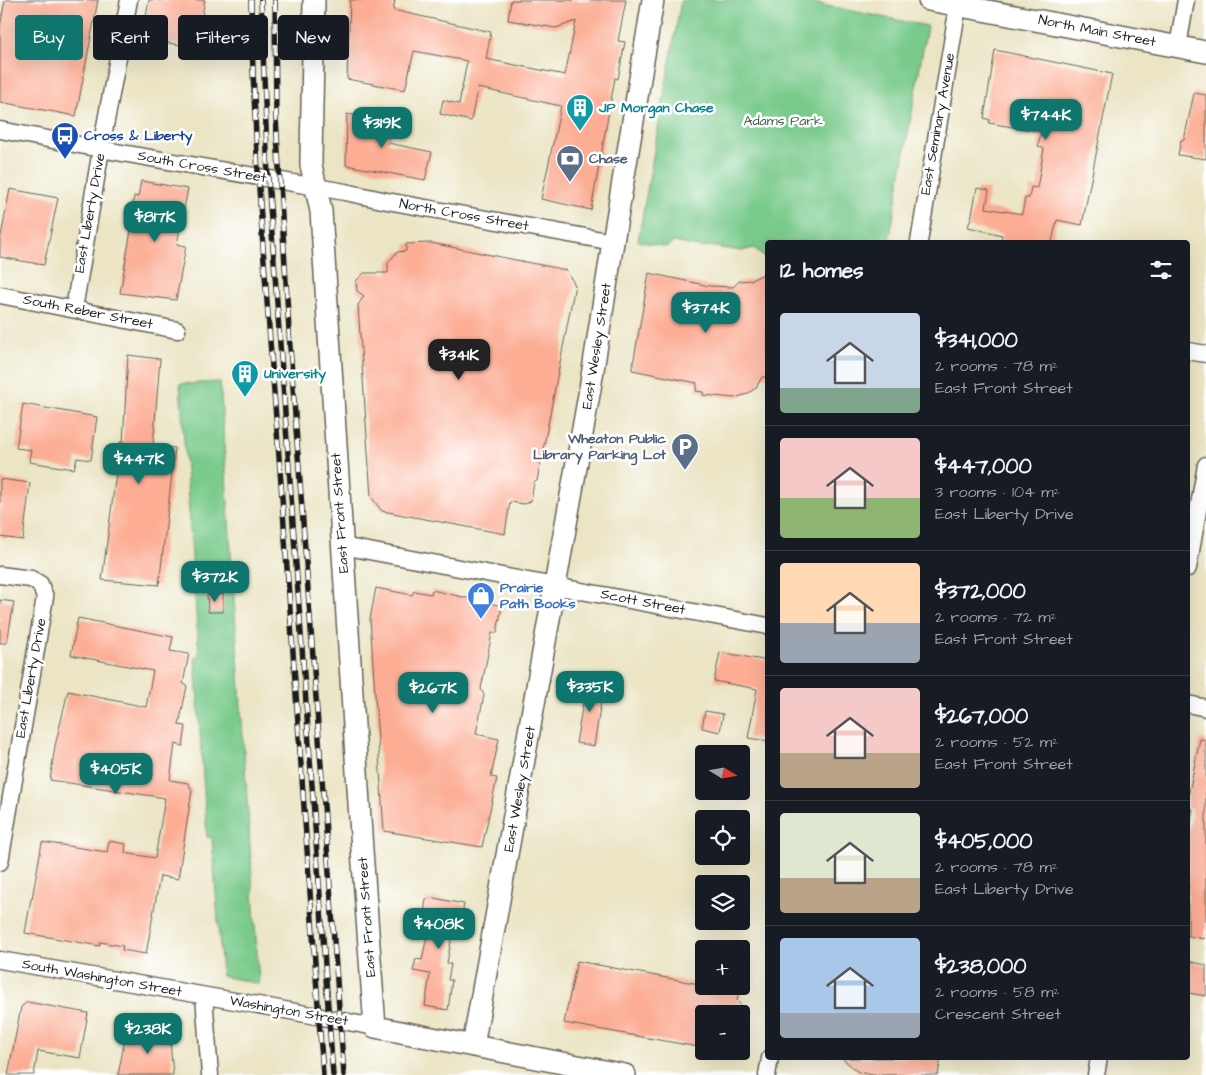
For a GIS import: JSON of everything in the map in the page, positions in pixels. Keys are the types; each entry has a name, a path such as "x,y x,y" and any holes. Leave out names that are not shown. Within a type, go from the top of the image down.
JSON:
{"street":[{"name":"East Liberty Drive","path":"74,309 129,0"},
{"name":"East Front Street","path":"314,0 311,165 321,210 375,1027"},
{"name":"East Wesley Street","path":"474,1046 590,389 653,0"},
{"name":"North Main Street","path":"929,0 959,3 1206,52"},
{"path":"1178,46 1186,0"},
{"name":"East Seminary Avenue","path":"919,240 959,3"},
{"name":"South Cross Street","path":"0,130 316,187"},
{"name":"North Cross Street","path":"316,187 613,242"},
{"name":"South Reber Street","path":"0,295 177,330"},
{"path":"1190,351 1206,354"},
{"path":"1190,557 1206,465"},
{"name":"Scott Street","path":"342,546 765,625"},
{"name":"East Liberty Drive","path":"0,575 32,579 40,584 45,597 0,862"},
{"path":"1190,704 1206,708"},
{"name":"South Washington Street","path":"0,960 204,996"},
{"path":"204,996 210,1075"},
{"name":"Washington Street","path":"204,996 375,1027"},
{"path":"375,1027 625,1075"},
{"path":"767,1075 770,1060"},
{"path":"1096,1075 1099,1060"}],"green space":[{"name":"Adams Park","path":"681,0 798,0 927,26 889,240 765,240 765,257 754,248 741,251 708,246 703,248 674,242 666,247 638,241"},
{"path":"220,382 259,984 222,976 212,837 207,837 195,657 199,656 180,384"}],"building":[{"path":"5,0 98,0 95,15 93,15 93,26 76,116 0,102 0,27"},
{"path":"149,0 205,0 202,15 178,15 178,45 168,43 168,15 146,15"},
{"path":"350,0 395,0 393,10 491,32 486,59 565,75 576,21 556,28 508,20 511,0 626,0 618,41 625,42 618,79 615,78 591,210 541,199 561,106 478,88 471,121 440,114 443,100 459,104 467,61 414,51 405,90 347,79"},
{"path":"995,50 1112,74 1082,225 1057,220 1052,240 1001,240 1002,235 968,227 977,188 989,190 986,208 1022,214 1025,198 1029,198 1031,187 1037,188 1044,149 1038,146 1041,132 989,123 990,120 984,118"},
{"path":"1194,93 1206,95 1206,159 1178,155 1181,140 1184,140"},
{"path":"347,114 394,123 388,143 432,152 425,180 346,165"},
{"path":"141,181 188,189 177,244 186,246 176,300 120,293 133,219 130,219 134,196 138,197"},
{"path":"10,189 58,198 44,265 0,257 0,241"},
{"path":"431,243 566,270 575,285 537,481 534,482 531,501 525,504 510,502 505,534 382,511 371,497 358,305 364,296 357,291 356,281 364,273 388,273 388,263 397,252 406,251 406,244"},
{"path":"649,273 709,286 733,287 739,281 751,280 765,273 765,377 762,377 756,388 747,394 735,398 703,395 703,392 696,391 697,383 632,370"},
{"path":"128,355 160,359 153,446 175,448 159,585 102,580 120,442 123,442"},
{"path":"23,404 97,417 91,460 77,458 74,469 29,462 31,450 16,448"},
{"path":"0,479 30,483 23,540 0,537"},
{"path":"376,588 412,595 414,591 431,594 432,590 502,606 497,633 492,633 481,689 484,695 476,734 499,739 491,777 497,778 482,847 384,831 370,619"},
{"path":"223,594 223,612 208,612 207,595"},
{"path":"0,600 14,602 7,643 0,643"},
{"path":"78,618 173,637 170,651 189,654 183,683 187,686 179,725 186,726 183,746 175,744 170,780 188,783 192,790 178,879 160,876 146,954 122,950 123,946 100,942 100,946 25,933 42,842 107,852 109,841 126,844 125,853 155,858 165,798 50,780 55,746 68,691 146,707 153,671 71,655"},
{"path":"720,652 765,660 765,741 748,738 757,689 714,681"},
{"path":"587,680 604,683 594,746 576,743"},
{"path":"705,711 723,714 720,732 702,728"},
{"path":"1200,739 1206,740 1206,930 1204,939 1190,936 1190,825 1193,809 1190,808 1190,787"},
{"path":"434,898 464,904 460,926 454,925 447,963 451,964 448,980 452,980 448,1010 425,1006 430,974 413,971 416,959 422,960 430,921 427,921 428,914 424,913 426,899"},
{"path":"577,961 695,983 695,995 738,995 737,1001 740,1005 695,1005 695,1046 564,1023"},
{"path":"1190,961 1206,965 1206,996 1190,993"},
{"path":"27,1002 88,1013 80,1058 38,1051 34,1075 8,1075 21,1007"},
{"path":"169,1029 173,1075 118,1075 125,1039 136,1041 136,1033"},
{"path":"844,1060 941,1060 938,1075 872,1075 858,1072"}],"railway":[{"path":"251,0 255,124 263,249 323,1075"},
{"path":"261,0 268,178 333,1075"},
{"path":"275,0 276,118 290,347 344,1075"}],"place":[{"name":"JP Morgan Chase","path":"580,132"},
{"name":"Cross & Liberty","path":"65,160"},
{"name":"Chase","path":"570,183"},
{"name":"University","path":"245,398"},
{"name":"Wheaton Public Library Parking Lot","path":"685,471"},
{"name":"Prairie Path Books","path":"481,620"}]}
